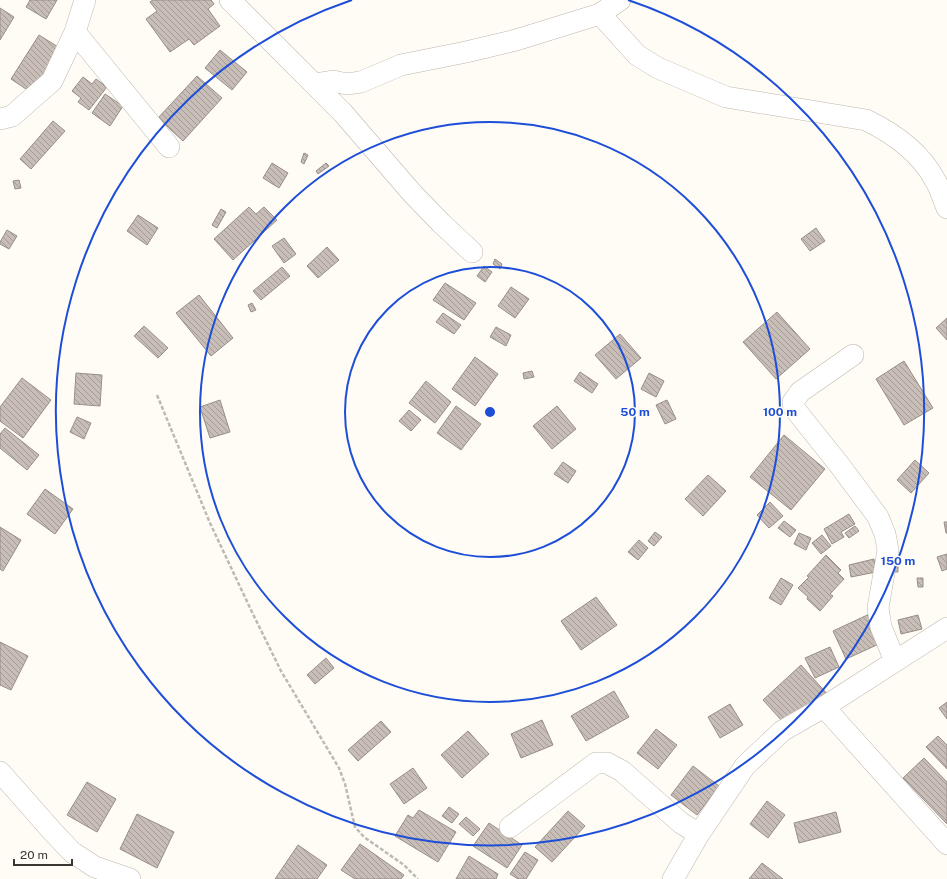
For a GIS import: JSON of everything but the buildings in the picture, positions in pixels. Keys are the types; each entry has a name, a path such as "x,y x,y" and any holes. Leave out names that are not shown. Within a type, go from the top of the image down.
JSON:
{"street":[{"path":"0,119 12,116 52,80 75,32 85,0"},
{"path":"230,0 343,114 412,193 472,252"},
{"path":"314,84 333,81 347,84 361,82 401,65 516,40 600,14 620,0"},
{"path":"600,14 637,56 688,82 726,97 866,120 885,130 920,157 936,180 947,208"},
{"path":"75,32 169,146"},
{"path":"853,355 800,392 793,402 794,408 842,467 878,517 885,534 888,550 878,608 881,627 895,661"},
{"path":"673,879 699,834 745,766 782,731 824,707 947,628"},
{"path":"824,707 947,844"},
{"path":"510,827 596,763 607,763 622,771 682,823 699,834"},
{"path":"0,772 72,852 95,867 130,879"}],"path":[{"path":"157,395 210,523 251,610 281,671 346,784 355,827 364,837 404,865 418,879"}]}
